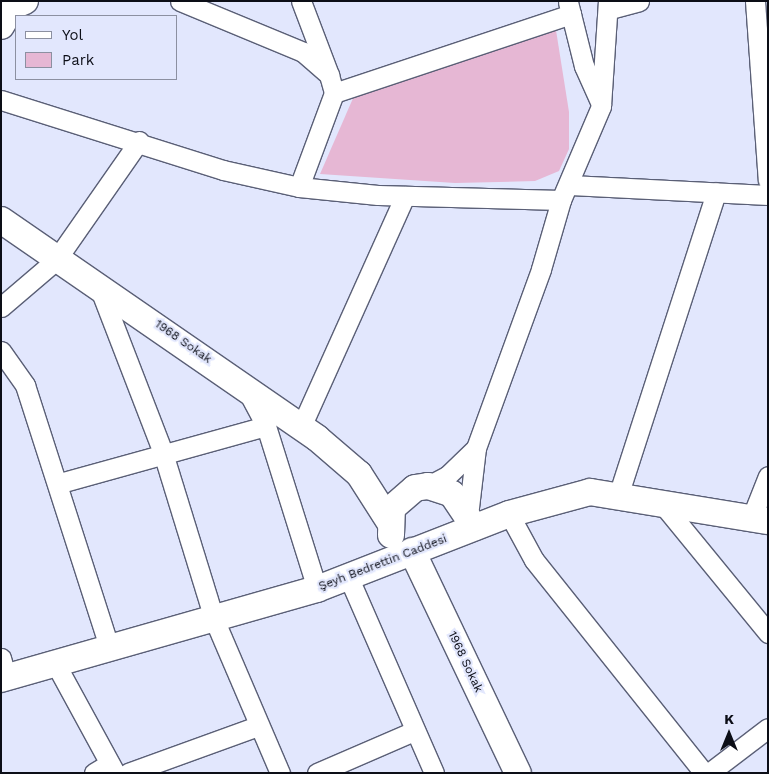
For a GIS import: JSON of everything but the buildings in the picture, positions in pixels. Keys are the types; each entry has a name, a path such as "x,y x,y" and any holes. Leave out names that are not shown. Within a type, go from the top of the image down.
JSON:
{"street":[{"path":"180,1 303,52 332,84"},
{"path":"299,187 332,84 301,1"},
{"path":"471,521 476,448 541,270 566,192 601,106 609,5 639,1"},
{"path":"755,1 768,181"},
{"path":"332,84 569,7 584,66 601,106"},
{"path":"1,100 138,141 224,170 299,187 405,196 566,192 716,192 768,195"},
{"path":"1,307 56,260 138,141"},
{"path":"618,496 716,192"},
{"path":"302,427 405,196"},
{"name":"1968 Sokak","path":"1,220 56,260 95,280 245,386 302,427 359,474 389,522 518,773"},
{"path":"95,280 113,313 163,453 214,619 258,726 280,773"},
{"path":"1,351 25,385 60,483 109,647"},
{"path":"245,386 266,426 317,588"},
{"path":"60,483 266,426"},
{"path":"389,522 400,497 447,476 476,448"},
{"path":"359,474 452,494 471,521"},
{"path":"759,520 768,476"},
{"name":"Şeyh Bedrettin Caddesi","path":"3,672 54,661 214,619 317,588 404,554 471,521 509,514 590,492 660,501 759,520"},
{"path":"660,501 768,633"},
{"path":"509,514 534,560 704,773"},
{"path":"348,576 414,731 434,773"},
{"path":"54,661 106,770"},
{"path":"128,773 258,726"},
{"path":"709,773 768,728"},
{"path":"317,773 414,731"}],"green space":[{"path":"555,24 569,112 569,149 559,171 535,181 455,183 320,174 354,96"}]}
